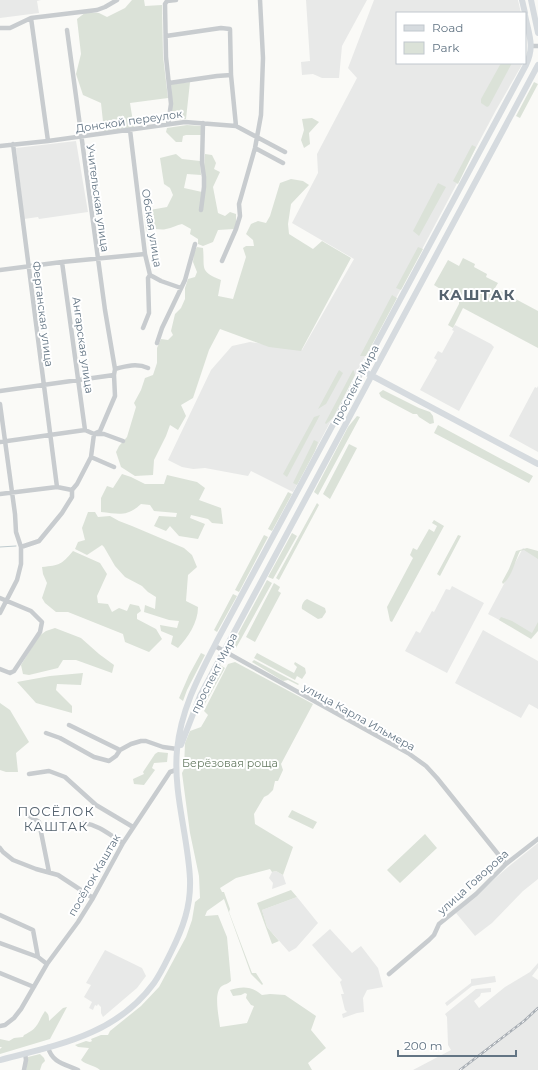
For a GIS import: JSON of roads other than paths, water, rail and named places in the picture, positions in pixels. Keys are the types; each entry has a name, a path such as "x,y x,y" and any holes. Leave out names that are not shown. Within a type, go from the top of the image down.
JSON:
{"main road":[{"name":"проспект Мира","path":"522,0 525,12"},
{"path":"531,0 538,33"},
{"name":"проспект Мира","path":"0,1060 89,1034 107,1025 128,1009 150,988 159,976 179,935 188,907 190,882 176,770 181,723 191,692 529,59 535,46 526,17"},
{"name":"проспект Мира","path":"177,752 200,696 225,652 538,64"},
{"path":"502,110 511,115"},
{"path":"460,186 470,191"},
{"path":"417,268 426,273"},
{"path":"397,306 406,310"},
{"path":"362,371 538,464"},
{"path":"298,492 307,497"},
{"path":"255,572 265,577"}],"street":[{"path":"0,28 10,28 32,18 97,10 117,0"},
{"path":"168,124 171,104 166,57 165,4 167,1 176,0"},
{"path":"222,261 240,216 239,204 255,148 262,108 263,58 260,0"},
{"path":"32,18 48,141"},
{"path":"166,36 221,28 230,29 231,75 236,126"},
{"name":"Учительская улица","path":"67,30 98,259 115,369 115,396 100,431 94,434"},
{"path":"169,83 231,75"},
{"name":"Донской переулок","path":"0,146 81,137 185,122 236,126 284,152"},
{"path":"202,210 204,187 202,163 203,123"},
{"name":"Обская улица","path":"130,130 145,254 150,274 148,278 148,313 143,328"},
{"name":"Ферганская улица","path":"13,144 57,487"},
{"path":"255,148 283,163"},
{"path":"157,343 162,328 185,280 195,244"},
{"path":"0,270 145,254"},
{"name":"Ангарская улица","path":"62,262 85,430"},
{"path":"150,274 162,281 181,288"},
{"path":"115,369 134,365 142,365 148,368"},
{"path":"0,391 114,375"},
{"path":"0,404 2,441 12,493 16,532 21,547 21,564 17,580 0,613"},
{"path":"2,441 85,430 94,434 104,434 123,441"},
{"path":"21,547 39,541 62,513 72,497 72,490 81,477 91,457 94,434"},
{"path":"91,457 114,467"},
{"path":"0,494 57,487 72,490"},
{"path":"0,598 31,611 42,622 40,632 14,672 10,673 0,669"},
{"name":"улица Карла Ильмера","path":"215,646 396,745 414,757 426,766 437,778 506,864"},
{"path":"69,725 120,750"},
{"path":"46,733 60,738 102,760 112,760 120,750 141,741 146,741 177,752"},
{"name":"посёлок Каштак","path":"0,1026 5,1025 14,1018 21,1009 46,964 78,922 93,898 133,827 170,772 176,770"},
{"path":"29,774 49,771 65,777 96,805 133,827"},
{"path":"28,815 39,822 49,872"},
{"path":"84,823 93,824 123,843"},
{"name":"улица Говорова","path":"389,974 434,935 439,924 476,894 506,864 538,839"},
{"path":"0,848 13,860 36,869 58,875 93,898"},
{"path":"0,915 33,930 38,957"},
{"path":"0,943 38,957 46,964"},
{"path":"0,973 34,987"},
{"path":"48,1047 50,1054 55,1060 78,1070"},
{"path":"24,1070 26,1060 25,1053"}],"waterway":[{"path":"0,547 16,546"}],"railway":[{"path":"460,1070 524,1021 538,1008"}],"district":[{"name":"КАШТАК","path":"477,294"},
{"name":"ПОСЁЛОК КАШТАК","path":"56,818"}],"park label":[{"name":"Берёзовая роща","path":"230,763"}]}
